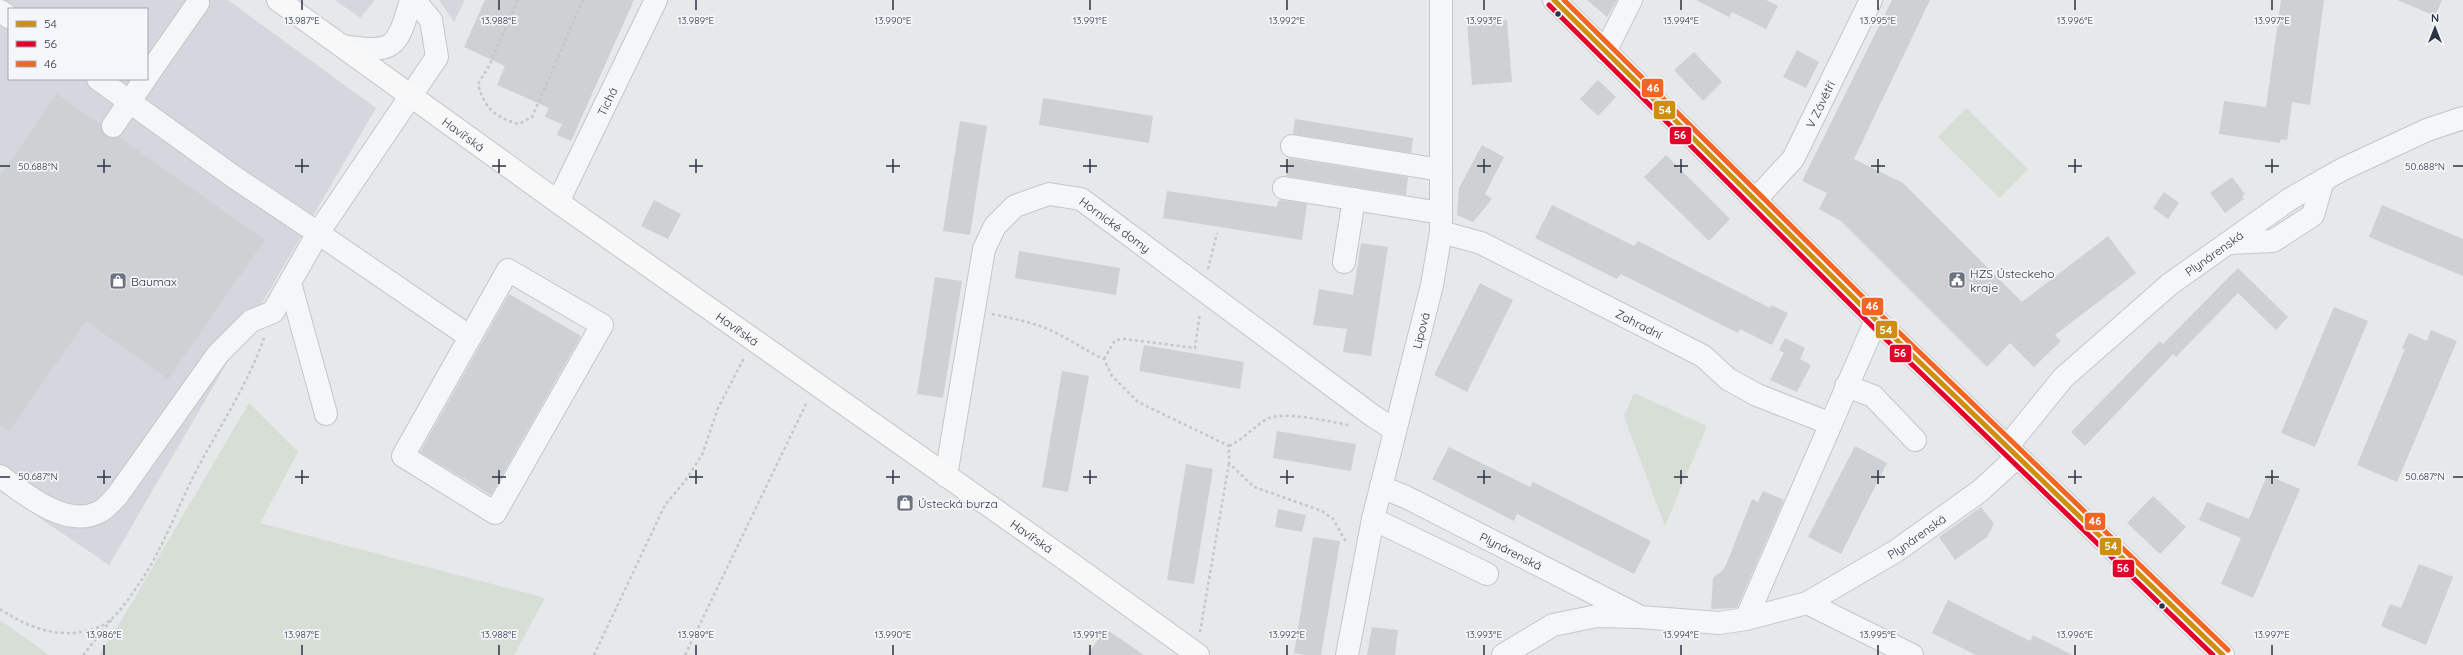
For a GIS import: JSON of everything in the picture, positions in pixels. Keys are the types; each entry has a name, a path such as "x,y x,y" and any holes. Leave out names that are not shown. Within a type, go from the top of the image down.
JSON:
{"main road":[{"name":"Havířská","path":"278,0 558,202 1197,654"}],"street":[{"path":"0,476 55,512 80,516 99,512 118,496 218,354 252,320 273,312 318,233 437,57 431,20 413,0 401,33 391,47 372,50 343,46"},
{"name":"Tichá","path":"558,202 656,0"},
{"name":"Lipová","path":"1347,655 1381,487 1432,285 1442,222 1441,0"},
{"path":"1554,0 1876,320 2223,655"},
{"path":"1605,52 1631,0"},
{"name":"V Závětří","path":"1755,200 1793,159 1872,0"},
{"path":"148,75 198,2"},
{"path":"99,80 470,337"},
{"path":"113,126 144,80"},
{"name":"Plynárenská","path":"1503,655 1553,626 1597,616 1640,617 1719,623 1746,619 1807,602 1896,551 1980,492 2012,452 2063,378 2170,284 2290,199 2343,168 2428,130 2463,118"},
{"path":"1292,146 1441,170"},
{"name":"Zahradní","path":"1284,188 1354,199 1442,222 1703,356 1728,378 1757,395 1831,424"},
{"name":"Hornické domy","path":"946,476 984,250 995,226 1015,206 1049,194 1081,199 1373,416 1395,430"},
{"path":"1344,262 1354,199"},
{"path":"508,270 602,325 495,513 403,456 470,337 508,270"},
{"path":"290,283 326,414"},
{"path":"1746,619 1876,320"},
{"path":"1846,386 1873,396 1915,440"},
{"name":"Plynárenská","path":"1381,487 1406,497 1640,617"},
{"path":"1374,519 1487,574"},
{"path":"1807,602 1912,655"}],"path":[{"path":"518,0 489,66 478,84 482,98 492,113 506,120 519,124 532,117 583,0"},
{"path":"1104,359 1116,340 1125,339 1194,348 1203,290 1217,233"},
{"path":"974,310 1034,323 1058,333 1084,350 1104,359 1112,376 1138,402 1229,446"},
{"path":"83,655 144,576 195,474 255,365 273,312"},
{"path":"594,655 665,504 685,481 702,456 718,408 754,340"},
{"path":"685,655 799,420 814,383"},
{"path":"1229,446 1241,440 1268,418 1287,416 1357,426 1373,416"},
{"path":"1197,654 1229,463 1229,446"},
{"path":"1229,463 1254,487 1322,511 1333,519 1344,540 1368,546"},
{"path":"0,609 20,623 56,634 100,627 115,615"}],"shaded area":[{"path":"0,0 228,0 376,108 109,565 0,491"},
{"path":"335,0 375,0 360,18"},
{"path":"439,0 465,0 454,22"},
{"path":"1966,108 2028,169 2000,198 1938,137"},
{"path":"1634,393 1707,426 1665,526 1624,416"},
{"path":"249,403 298,452 260,523 545,598 514,655 99,655 124,616"},
{"path":"0,620 49,655 0,655"}],"building":[{"path":"485,0 634,0 571,141 557,135 562,124 545,117 549,108 497,85 505,66 464,47"},
{"path":"1587,0 1617,0 1607,17"},
{"path":"1696,0 1766,0 1778,6 1766,29 1732,12 1729,17"},
{"path":"1892,0 1930,0 1854,159 1903,183 2022,302 2108,236 2136,273 2055,335 2061,341 2034,367 2010,343 1987,367 1841,221 1819,209 1827,193 1802,181"},
{"path":"2281,0 2324,0 2310,105 2292,102 2287,140 2281,139 2280,143 2219,134 2224,101 2266,107"},
{"path":"2397,0 2442,0 2435,16"},
{"path":"1507,20 1512,82 1472,85 1467,22"},
{"path":"1797,50 1819,62 1806,88 1783,77"},
{"path":"1694,52 1722,82 1703,101 1674,70"},
{"path":"1598,80 1616,97 1598,116 1580,99"},
{"name":"Baumax","path":"57,94 101,125 106,136 112,138 119,137 265,240 168,379 86,321 9,431 0,425 0,176"},
{"path":"1043,98 1153,116 1149,143 1039,125"},
{"path":"1295,119 1413,138 1411,153 1293,134"},
{"path":"960,121 987,126 970,235 943,231"},
{"path":"1482,145 1504,157 1485,194 1492,199 1473,222 1457,215 1459,188"},
{"path":"1666,155 1730,219 1709,241 1644,177"},
{"path":"1289,158 1408,177 1406,195 1286,176"},
{"path":"2232,177 2245,194 2242,197 2244,199 2225,213 2210,193"},
{"path":"1167,191 1277,207 1278,201 1282,200 1307,204 1302,240 1163,218"},
{"path":"2164,192 2179,203 2168,219 2153,208"},
{"path":"654,200 681,214 668,239 641,226"},
{"path":"1552,205 1634,246 1638,241 1770,308 1771,305 1788,313 1772,345 1740,329 1738,333 1621,274 1617,279 1535,238"},
{"path":"2382,205 2463,239 2463,276 2369,237"},
{"path":"1361,243 1388,247 1371,356 1343,352 1347,329 1313,325 1319,289 1353,295"},
{"path":"1019,251 1120,268 1116,295 1015,278"},
{"path":"2238,268 2288,317 2276,330 2238,293 2176,357 2173,354 2085,446 2071,432 2160,341 2163,344"},
{"path":"935,277 962,281 943,398 917,394"},
{"path":"1480,283 1513,300 1467,392 1434,375"},
{"path":"509,294 581,336 491,495 420,452"},
{"path":"2334,307 2368,321 2315,447 2281,433"},
{"path":"2431,330 2457,341 2397,482 2357,465 2405,349 2402,348 2409,333 2427,341"},
{"path":"1785,338 1805,348 1800,359 1811,365 1797,392 1770,380 1784,353 1779,350"},
{"path":"1144,345 1244,362 1240,389 1139,371"},
{"path":"1062,371 1089,376 1068,492 1042,487"},
{"path":"1277,431 1356,444 1351,471 1273,458"},
{"path":"1855,446 1887,463 1841,554 1808,537"},
{"path":"1449,447 1530,487 1533,482 1651,541 1634,574 1517,514 1514,521 1432,479"},
{"path":"1186,464 1213,469 1194,584 1167,580"},
{"path":"2267,475 2300,489 2253,598 2221,584 2241,538 2199,520 2207,502 2249,519"},
{"path":"1763,491 1784,500 1737,608 1711,609 1713,578 1723,570 1726,565 1752,499 1758,502"},
{"path":"2153,496 2186,527 2160,554 2127,523"},
{"path":"1981,507 1994,524 1987,537 1955,560 1939,537"},
{"path":"1278,509 1306,515 1302,532 1275,527"},
{"path":"1313,537 1340,541 1321,655 1305,655 1294,653"},
{"path":"2419,564 2453,577 2426,645 2381,626 2390,604 2401,608"},
{"path":"1948,600 2030,641 2033,635 2072,655 1976,655 1932,633"},
{"path":"1372,627 1398,630 1395,655 1367,655"},
{"path":"1106,629 1144,655 1087,655"}],"transit line":[{"name":"54","path":"1554,0 1876,320 2223,655"},
{"name":"46","path":"1564,0 1881,315 2228,650"},
{"name":"56","path":"1549,5 1871,325 2213,655"}],"place":[{"name":"HZS Ústeckeho kraje","path":"1957,280"},
{"name":"Baumax","path":"118,281"},
{"name":"Ústecká burza","path":"905,503"}]}
